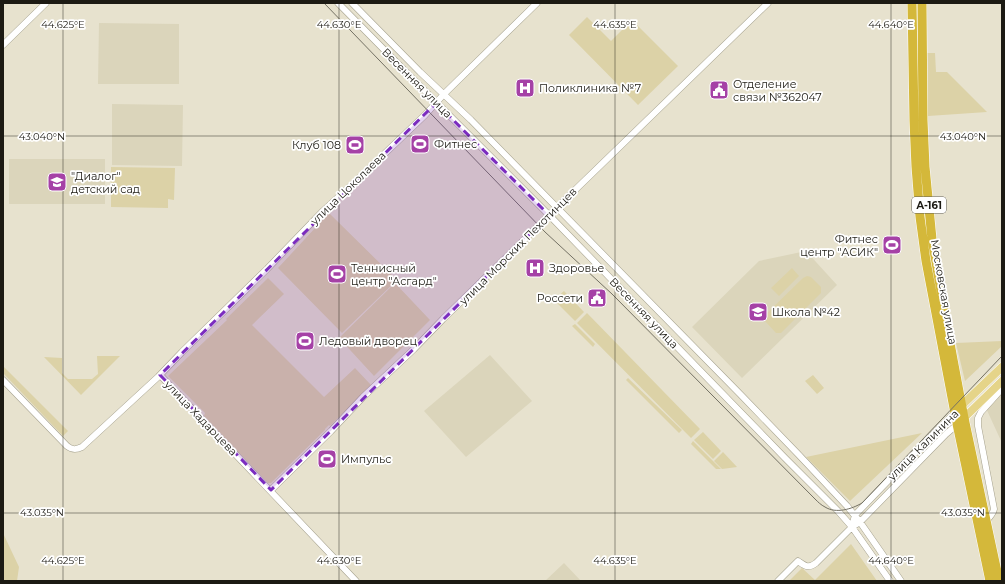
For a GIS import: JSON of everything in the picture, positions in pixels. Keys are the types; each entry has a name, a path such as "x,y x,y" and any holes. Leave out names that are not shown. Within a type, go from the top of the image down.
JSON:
{"highway":[{"name":"Московская улица","path":"912,3 914,120 920,217 931,293 990,581"},
{"name":"Московская улица","path":"922,3 923,120 925,167 931,228 964,418 999,581"}],"main road":[{"name":"улица Калинина","path":"962,405 1002,367"},
{"name":"улица Калинина","path":"964,418 985,402 1001,382"}],"street":[{"path":"3,45 46,3"},
{"name":"Весенняя улица","path":"338,3 549,215 838,511 852,527 890,581"},
{"name":"Весенняя улица","path":"352,3 420,72 444,94 740,394 854,515 901,581"},
{"name":"улица Цоколаева","path":"160,375 323,212 425,115 436,102 537,3"},
{"name":"улица Морских Пехотинцев","path":"271,490 363,397 768,3"},
{"name":"улица Хадарцева","path":"3,380 67,446 74,449 82,448 160,375 356,581"},
{"path":"985,402 978,418 978,426 994,509 994,512 986,521"},
{"name":"улица Калинина","path":"854,515 962,405"},
{"name":"улица Калинина","path":"778,581 798,561 805,566 811,566 816,563 852,527 860,522 946,434 964,418"},
{"path":"852,527 854,515"}],"highlighted area":[{"path":"436,103 549,215 271,490 160,375"}],"shaded area":[{"path":"587,17 611,41 632,20 678,66 638,105 569,35"},
{"path":"99,23 179,24 179,84 98,84"},
{"path":"927,53 935,53 936,72 947,72 987,112 928,116"},
{"path":"112,104 183,105 182,166 112,165"},
{"name":"\"Диалог\" детский сад","path":"9,159 105,159 105,204 9,204"},
{"path":"111,167 175,168 174,200 168,199 168,208 111,207"},
{"name":"Теннисный центр \"Асгард\"","path":"329,213 397,280 342,333 278,268"},
{"name":"Школа №42","path":"806,251 837,285 742,378 692,327 759,261"},
{"path":"792,268 799,276 779,296 771,288"},
{"path":"807,276 811,277 821,287 821,293 781,333 776,333 764,320 764,316 803,278"},
{"path":"268,278 284,294 252,325 324,397 355,368 371,385 271,483 268,483 204,416 205,413 168,376 227,320 226,319"},
{"path":"395,283 430,320 374,376 339,338"},
{"path":"564,291 584,312 575,321 554,300"},
{"path":"587,313 700,429 691,438 577,323"},
{"path":"575,324 595,344 593,347 572,326"},
{"path":"1002,341 1002,346 965,381 956,343"},
{"path":"490,355 532,401 466,457 424,411"},
{"path":"97,356 120,356 81,395 44,357 62,358 62,373 68,379 92,379 98,374"},
{"path":"3,366 68,431 63,436 3,373"},
{"path":"813,375 824,388 817,394 805,381"},
{"path":"628,378 682,430 679,433 626,380"},
{"path":"1002,389 1002,443 985,406"},
{"path":"703,432 721,451 713,459 694,440"},
{"path":"922,433 850,501 806,457"},
{"path":"693,441 721,469 716,469 691,444"},
{"path":"723,452 737,467 722,469 714,461"},
{"path":"3,533 19,567 17,581 3,581"},
{"path":"851,544 877,581 789,581 802,568 815,580"},
{"path":"564,563 581,581 545,581"}],"tram line":[{"path":"324,3 545,232 612,294 815,499 825,507 834,510 844,510 862,503 1002,356"}],"place":[{"name":"Поликлиника №7","path":"525,88"},
{"name":"Отделение связи №362047","path":"719,90"},
{"name":"Фитнес","path":"420,144"},
{"name":"Клуб 108","path":"355,145"},
{"name":"\"Диалог\" детский сад","path":"57,182"},
{"name":"Фитнес центр \"АСИК\"","path":"892,245"},
{"name":"Здоровье","path":"535,268"},
{"name":"Теннисный центр \"Асгард\"","path":"337,274"},
{"name":"Россети","path":"597,298"},
{"name":"Школа №42","path":"758,312"},
{"name":"Ледовый дворец","path":"305,341"},
{"name":"Импульс","path":"327,459"}]}
